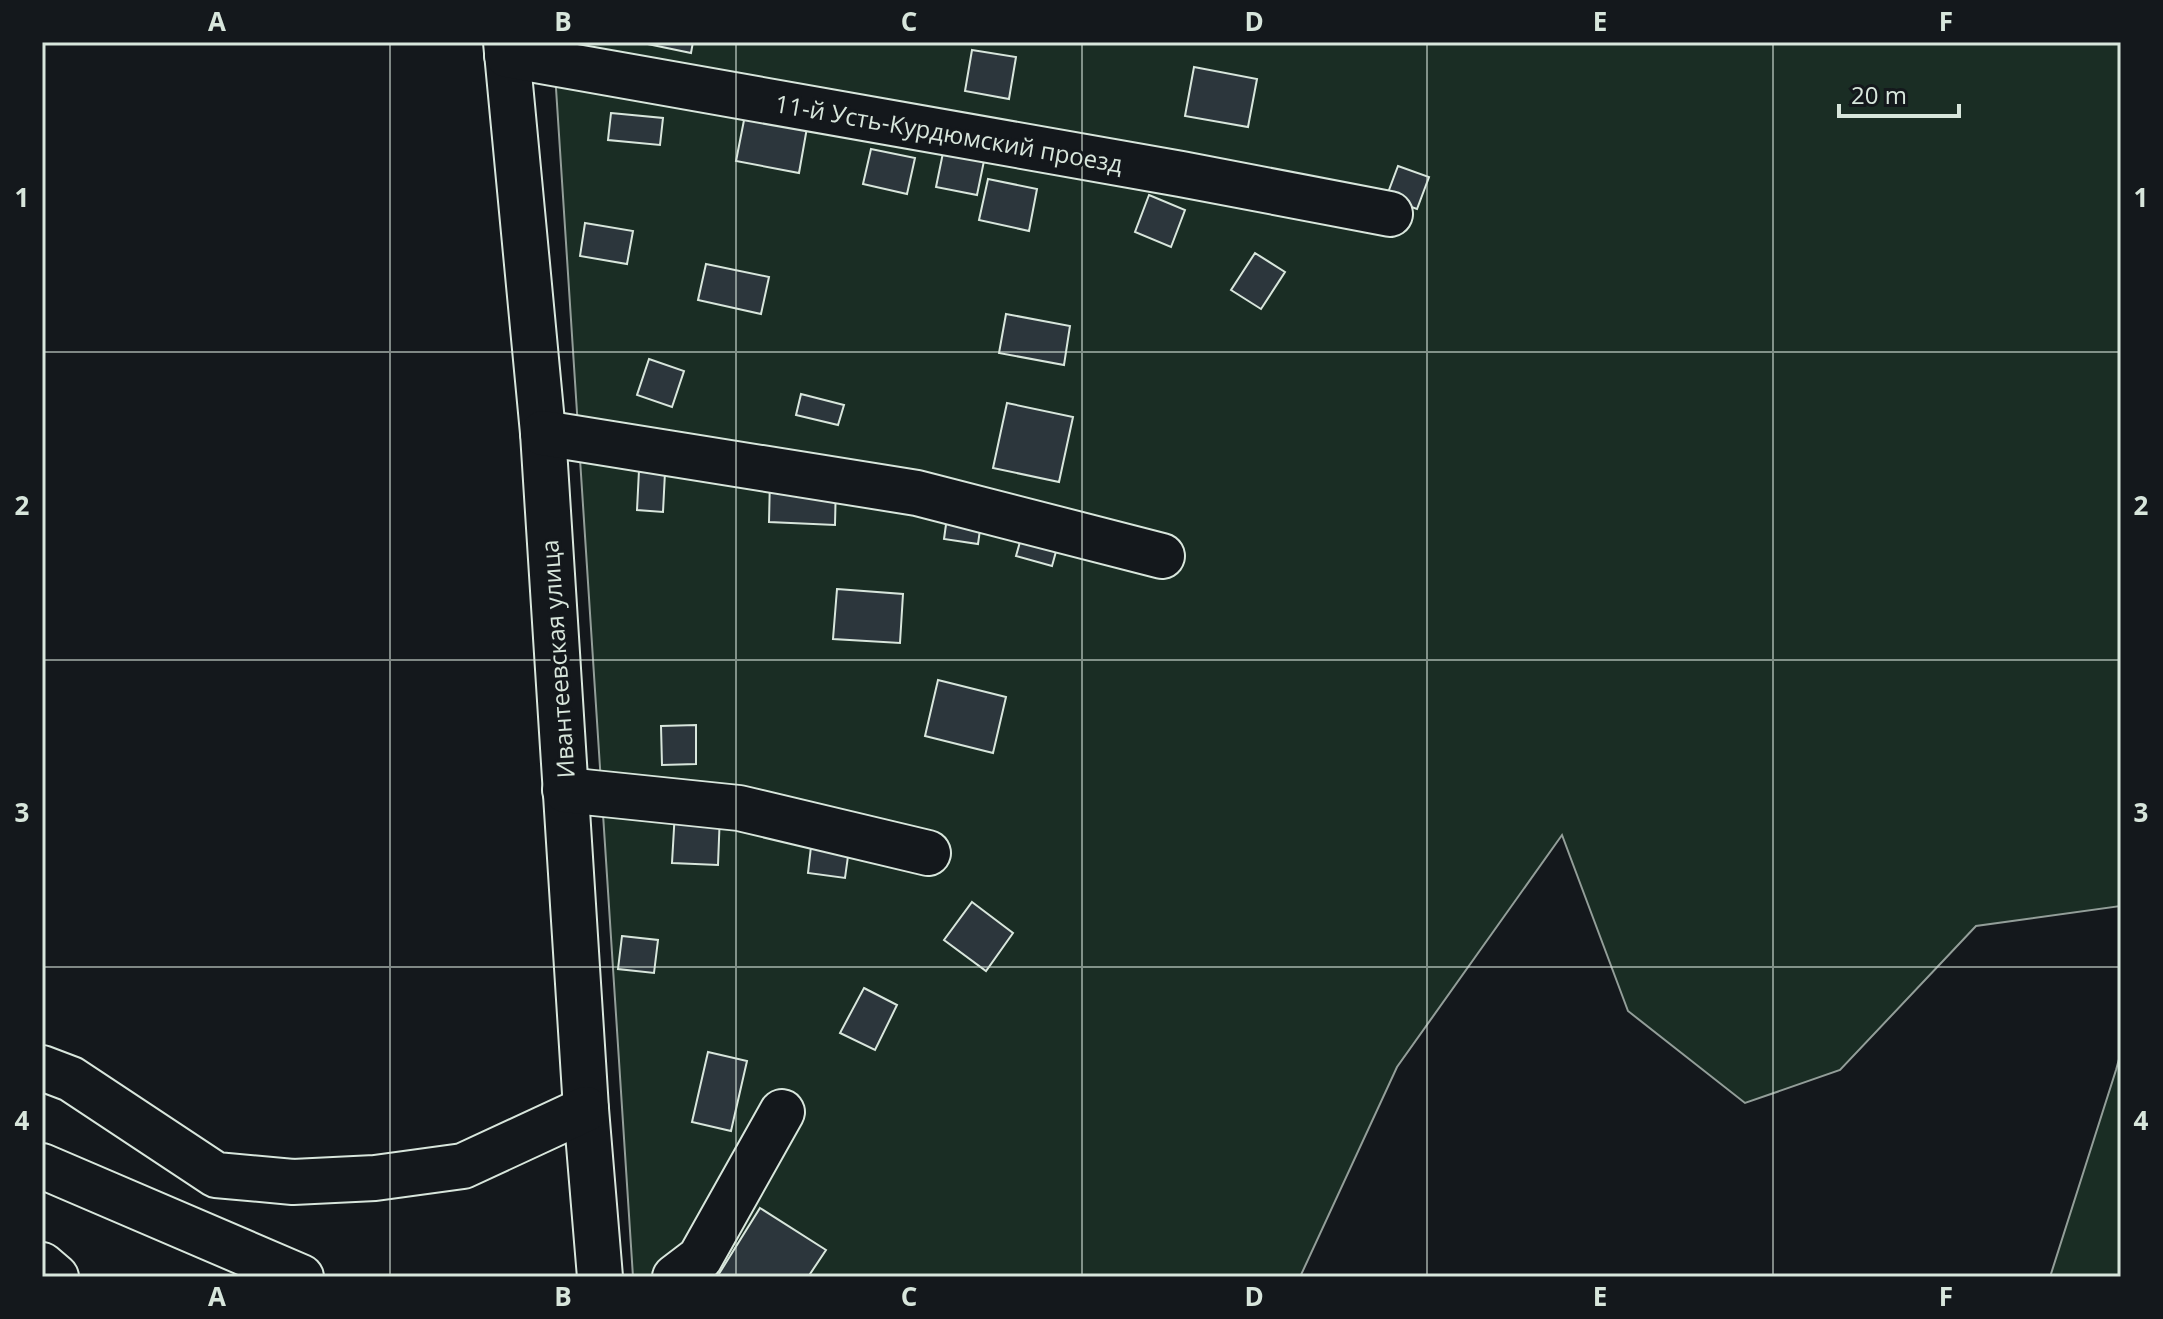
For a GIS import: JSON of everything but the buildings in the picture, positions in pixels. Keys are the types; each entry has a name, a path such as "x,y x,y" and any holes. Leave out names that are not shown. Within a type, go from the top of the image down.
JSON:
{"street":[{"name":"11-й Усть-Курдюмский проезд","path":"507,49 1390,214"},
{"name":"Ивантеевская улица","path":"507,49 543,433 586,1109 600,1277"},
{"path":"543,433 917,493 1162,556"},
{"path":"565,790 739,808 928,853"},
{"path":"42,1068 71,1079 216,1175 293,1182 375,1178 463,1166 586,1109"},
{"path":"675,1277 700,1258 782,1112"},
{"path":"42,1166 301,1277"},
{"path":"42,1265 56,1277"}],"green space":[{"path":"553,42 2121,42 2121,906 1976,926 1840,1070 1745,1103 1628,1011 1562,835 1397,1067 1300,1277 633,1277"},
{"path":"2121,1052 2121,1277 2050,1277 2116,1070"}]}
